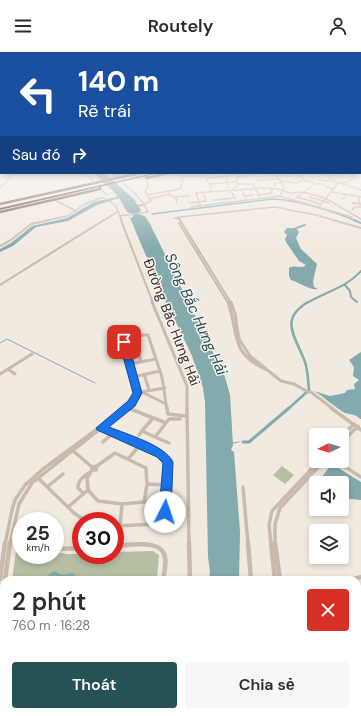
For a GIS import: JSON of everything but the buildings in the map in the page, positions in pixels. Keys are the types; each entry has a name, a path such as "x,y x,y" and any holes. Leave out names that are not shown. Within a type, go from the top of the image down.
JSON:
{"highway":[{"path":"0,208 90,187"},
{"path":"0,208 6,208 91,187"}],"main road":[{"path":"0,208 53,199 92,187"}],"street":[{"path":"101,187 107,195"},
{"path":"119,216 148,212 144,204 127,187"},
{"path":"148,187 145,191 150,199"},
{"path":"147,195 168,192 180,189 181,187"},
{"path":"210,192 211,187"},
{"path":"280,196 284,187"},
{"path":"293,200 311,187"},
{"path":"326,187 346,194 360,196"},
{"path":"319,207 335,187"},
{"path":"255,188 260,198"},
{"path":"262,188 265,194"},
{"path":"144,204 151,201 150,199 169,195 174,197 190,196 197,195 196,193 271,188 283,191 303,192 325,198 361,219"},
{"path":"258,195 272,193 271,188"},
{"path":"244,196 252,196 248,189"},
{"path":"214,200 234,198 231,190"},
{"path":"242,190 246,200"},
{"path":"224,191 229,202"},
{"path":"190,196 190,203 206,201 203,193"},
{"path":"358,193 360,196 360,205"},
{"path":"342,199 346,194"},
{"path":"197,195 200,206"},
{"path":"212,195 215,204"},
{"path":"191,207 280,196 352,217"},
{"path":"174,197 177,200 176,203"},
{"path":"297,197 321,204"},
{"path":"310,197 329,202"},
{"name":"Đường Bắc Hưng Hải","path":"76,211 86,204 100,198 116,206 159,320 187,386 190,576"},
{"path":"53,199 76,211"},
{"path":"354,203 360,205"},
{"path":"352,210 360,205"},
{"path":"358,426 311,392 307,392 294,384 281,381 254,362 243,352 236,340 232,308 179,218 278,208 309,214 361,229"},
{"path":"339,213 342,209"},
{"path":"0,246 12,240 28,226 67,216 76,211"},
{"path":"0,285 117,212"},
{"path":"115,345 148,335 165,388 168,414 185,416"},
{"path":"134,338 141,362"},
{"path":"124,342 133,376 140,392 166,404"},
{"path":"0,374 32,354"},
{"path":"130,364 156,359"},
{"path":"8,369 15,374"},
{"path":"133,376 160,371"},
{"path":"144,374 149,390"},
{"path":"5,576 10,514 20,491 29,480 98,432 132,404 140,392 165,388"},
{"path":"127,407 166,423"},
{"path":"139,435 153,418"},
{"path":"155,436 169,419 180,419"},
{"path":"349,432 358,426"},
{"path":"349,435 358,426"},
{"path":"101,428 160,454 168,462 165,512 163,520 157,524 124,526"},
{"path":"142,431 169,443"},
{"path":"103,442 113,433"},
{"path":"128,459 140,445"},
{"path":"72,450 93,469"},
{"path":"1,576 18,504 28,487 72,450"},
{"path":"83,493 78,488 77,483 81,478 93,469 115,453 146,468 147,484 144,502 122,504 98,501 88,490 87,478 93,469"},
{"path":"275,576 272,531 276,516 280,508 313,468"},
{"path":"305,478 316,468"},
{"path":"347,468 361,477"},
{"path":"47,487 63,474"},
{"path":"38,478 74,512"},
{"path":"147,484 167,485"},
{"path":"243,487 251,576"},
{"path":"68,507 88,490"},
{"path":"121,512 122,504"},
{"path":"272,531 279,576"},
{"path":"124,546 147,545 156,546 161,549 165,559 163,576"}],"green space":[{"path":"282,466 294,475 285,484 273,475"},
{"path":"153,551 159,555 157,576 13,576 14,564 64,564 64,553 72,554 72,564 124,564 124,552"}],"water":[{"name":"Sông Bắc Hưng Hải","path":"109,187 120,187 134,199 141,210 138,214 145,216 150,224 225,377 230,395 233,445 231,450 234,452 240,532 239,576 210,576 205,402 203,388 192,356 174,318 175,316 167,305 130,218 133,217 133,214 127,212 119,198 97,205 68,221 36,227 13,246 0,252 0,249 11,243 32,226 67,218 94,202 117,197"},
{"path":"287,228 296,228 299,232 296,238 301,249 317,264 313,281 314,287 318,289 308,288 291,280 289,276 289,268 302,267 306,265 299,261 286,242 285,239 287,235 284,232"},
{"path":"361,352 360,419 354,415 343,412 314,391 330,396 355,389 354,384 359,380 353,376 354,367 349,360"},
{"path":"329,468 338,468 361,482 361,500 349,499 349,476 323,476"},
{"path":"55,571 62,575 73,573 76,576 49,576 49,574"}],"waterway":[{"path":"152,214 272,199 292,201 315,207 356,221"},
{"path":"135,206 143,205"},
{"path":"354,220 361,223"},
{"path":"296,228 305,225"},
{"path":"307,303 349,282 361,271"},
{"path":"345,285 350,291 351,297 357,302"},
{"path":"288,409 309,390 306,365 294,337 291,322 299,309 308,302"},
{"path":"0,343 7,339 95,383"},
{"path":"243,442 249,442 289,408"},
{"path":"233,443 239,442"}],"route":[{"path":"124,342 138,393 132,404 101,428 160,454 168,462 165,512"}]}
